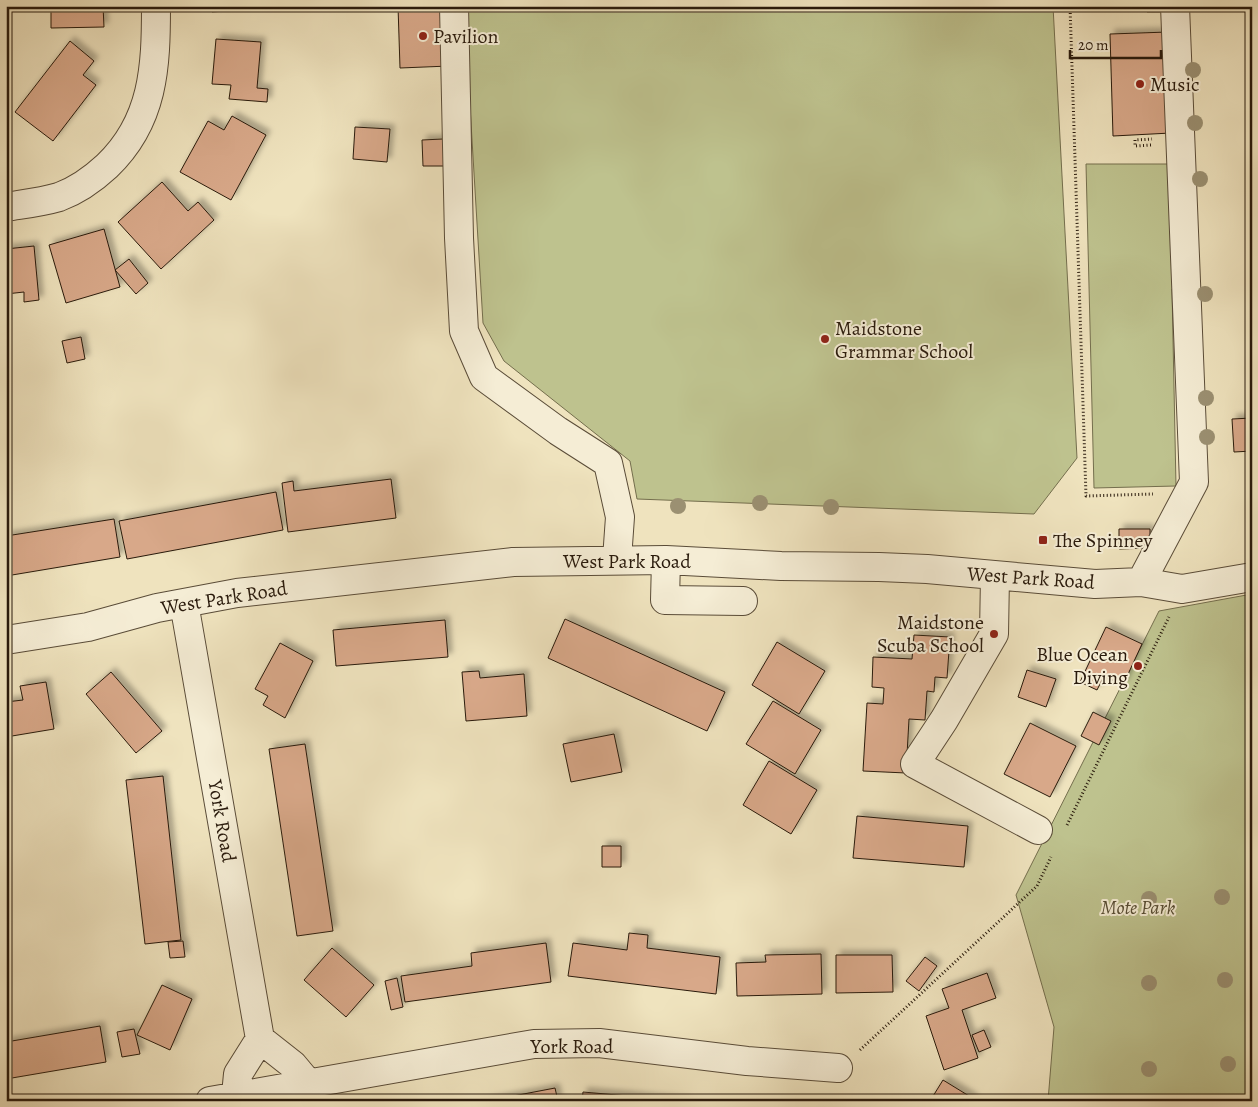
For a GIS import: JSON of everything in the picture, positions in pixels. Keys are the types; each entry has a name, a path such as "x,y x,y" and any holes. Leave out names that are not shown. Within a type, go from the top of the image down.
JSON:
{"street":[{"path":"6,207 43,201 81,187 114,159 130,139 143,117 150,93 154,66 156,6"},
{"path":"454,6 459,238 464,331 484,377 558,431 608,463 620,517 617,559"},
{"path":"1141,582 1194,482 1175,6"},
{"name":"West Park Road","path":"6,640 88,627 157,608 284,587 514,562 617,559 781,566 918,568 1095,584 1141,582 1182,589 1252,577"},
{"path":"666,560 664,600 743,601"},
{"path":"994,576 994,634 944,720 914,764 1038,830"},
{"name":"York Road","path":"184,603 260,1039"},
{"path":"236,1095 238,1074 260,1039 293,1066 308,1083"},
{"name":"York Road","path":"210,1101 501,1048 563,1043 599,1043 747,1061 838,1068"}],"path":[{"path":"1070,6 1086,496 1162,494 1182,503"},
{"path":"1135,140 1135,146 1154,145 1154,134"}],"green space":[{"name":"Maidstone Grammar School","path":"464,6 1053,6 1077,458 1034,514 637,499 630,461 504,361 483,323"},
{"path":"1086,164 1168,164 1183,288 1172,289 1176,486 1094,488"},
{"name":"Mote Park","path":"1252,594 1252,1101 1048,1101 1054,1027 1016,895 1159,611"}],"building":[{"path":"51,6 103,6 104,27 51,28"},
{"path":"211,6 250,6 250,9 212,12"},
{"name":"Pavilion","path":"398,6 447,6 449,66 400,68"},
{"path":"1146,6 1165,6 1166,12 1147,12"},
{"name":"Music","path":"1168,32 1171,133 1113,136 1110,34"},
{"path":"216,39 261,42 257,88 268,89 267,102 229,99 231,85 212,84"},
{"path":"70,41 94,61 83,75 96,85 53,141 15,112"},
{"path":"232,116 266,135 231,200 180,172 208,121 224,130"},
{"path":"355,127 390,129 387,162 353,159"},
{"path":"443,139 444,166 423,166 422,140"},
{"path":"162,182 188,211 198,202 214,220 161,269 118,222"},
{"path":"104,229 120,287 66,303 49,245"},
{"path":"34,246 39,300 24,302 24,292 6,294 6,249"},
{"path":"129,259 148,283 136,294 115,270"},
{"path":"81,337 85,359 67,363 62,341"},
{"path":"1252,418 1252,451 1234,452 1232,419"},
{"path":"391,479 396,518 288,532 282,483 293,481 294,491"},
{"path":"276,492 283,530 127,559 119,521"},
{"path":"114,519 120,557 6,576 6,536"},
{"path":"1119,529 1150,529 1150,548 1119,549"},
{"path":"565,619 725,692 707,731 548,658"},
{"path":"445,620 448,657 336,666 333,630"},
{"path":"1106,627 1142,644 1123,685 1104,676 1097,690 1080,682"},
{"path":"914,635 950,637 947,678 935,677 934,692 927,691 925,720 909,719 906,773 863,771 867,703 883,704 884,688 872,687 873,657 912,659"},
{"path":"777,642 825,671 799,714 752,685"},
{"path":"280,643 313,661 285,718 263,705 268,696 255,689"},
{"path":"1027,670 1056,679 1046,707 1018,697"},
{"path":"479,671 480,678 524,674 527,716 466,721 462,672"},
{"path":"111,672 162,731 136,753 86,694"},
{"path":"46,682 54,729 6,737 6,702 23,700 20,686"},
{"path":"773,701 821,730 795,774 746,744"},
{"path":"1093,712 1111,721 1099,745 1081,736"},
{"path":"1030,723 1076,746 1050,797 1004,774"},
{"path":"614,734 622,772 571,782 563,744"},
{"path":"305,744 333,931 297,936 269,749"},
{"path":"769,761 817,790 791,834 743,805"},
{"path":"163,776 181,940 145,944 126,780"},
{"path":"857,816 968,826 964,867 853,858"},
{"path":"602,846 621,846 621,867 602,867"},
{"path":"629,933 648,935 647,948 720,957 716,994 568,976 573,943 627,950"},
{"path":"183,941 185,957 170,958 168,942"},
{"path":"546,943 551,982 405,1002 401,976 472,966 471,953"},
{"path":"332,948 374,985 346,1017 304,980"},
{"path":"821,954 822,994 737,996 736,963 766,962 765,955"},
{"path":"836,955 892,955 893,992 836,993"},
{"path":"925,957 937,966 919,991 906,981"},
{"path":"987,973 996,998 962,1010 978,1058 944,1070 926,1016 949,1008 942,989"},
{"path":"397,978 403,1007 391,1010 385,981"},
{"path":"162,985 192,999 170,1050 137,1035"},
{"path":"100,1026 106,1062 6,1079 6,1042"},
{"path":"134,1029 140,1054 122,1057 117,1032"},
{"path":"984,1030 991,1047 979,1052 972,1035"},
{"path":"943,1080 974,1099 973,1101 930,1101"},
{"path":"555,1088 558,1101 487,1101"},
{"path":"583,1092 685,1101 582,1101"}],"place":[{"name":"Pavilion","path":"423,36"},
{"name":"Music","path":"1140,84"},
{"name":"Maidstone Grammar School","path":"825,339"},
{"name":"The Spinney","path":"1043,540"},
{"name":"Maidstone Scuba School","path":"994,634"},
{"name":"Blue Ocean Diving","path":"1138,666"}]}
